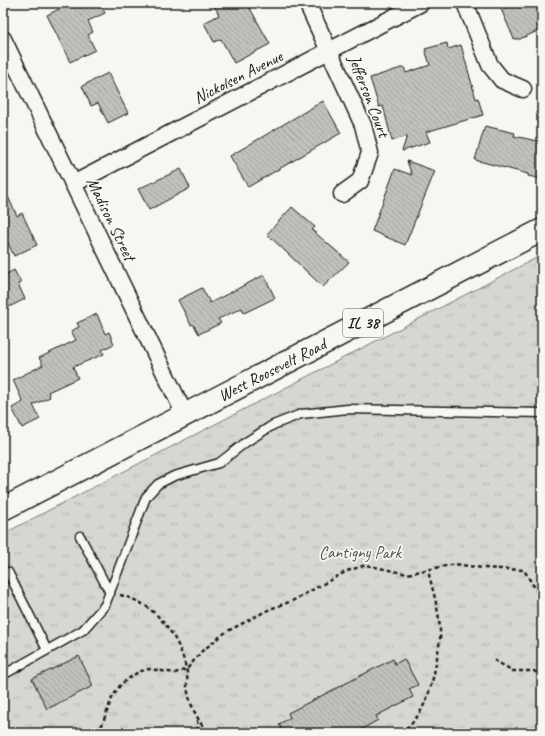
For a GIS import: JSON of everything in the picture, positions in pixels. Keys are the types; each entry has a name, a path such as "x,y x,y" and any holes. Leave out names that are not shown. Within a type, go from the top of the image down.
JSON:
{"main road":[{"name":"West Roosevelt Road","path":"3,509 542,230"}],"street":[{"name":"Jefferson Court","path":"307,3 330,50 363,125 370,153 360,181 342,194"},
{"name":"Nickolsen Avenue","path":"73,184 421,3"},
{"path":"465,3 490,65 502,80 523,89"},
{"name":"Madison Street","path":"3,39 185,415"}],"lane":[{"path":"3,674 83,630 105,604 146,496 158,484 174,476 219,464 246,442 273,425 301,414 348,409 542,413"},
{"path":"80,536 110,593"},
{"path":"8,572 47,650"}],"path":[{"path":"99,733 112,698 121,684 138,672 149,669 175,673 187,669 202,651 226,632 270,609 292,601 347,571 366,566 407,574 428,571 455,564 482,568 524,570 542,600"},
{"path":"400,733 419,714 430,692 436,663 441,632 438,608 428,571"},
{"path":"110,593 143,603 156,614 170,630 187,669 188,695 196,716 198,733"},
{"path":"494,660 513,671 534,671 542,676"},
{"path":"196,716 208,733"}],"green space":[{"name":"Cantigny Park","path":"542,255 542,733 3,733 3,534"}],"building":[{"path":"71,3 100,3 105,13 88,21 93,32 88,35 95,50 70,62 47,15"},
{"path":"213,3 247,3 270,44 234,63 221,39 214,42 204,23 219,15"},
{"path":"515,3 542,3 542,29 520,39 514,39 501,9"},
{"path":"447,43 448,49 461,45 476,99 478,98 483,115 426,132 430,142 402,151 407,136 392,141 383,106 379,107 370,78 404,67 406,73 430,65 425,49"},
{"path":"108,73 128,113 108,123 98,103 91,106 82,86"},
{"path":"323,101 341,133 248,187 230,156"},
{"path":"485,126 515,133 514,136 542,142 542,179 475,160"},
{"path":"407,161 435,171 405,245 372,231 395,169 412,175"},
{"path":"181,169 190,188 149,210 138,189"},
{"path":"3,186 17,216 22,213 37,245 14,256 3,233"},
{"path":"292,207 315,227 312,230 349,262 323,287 267,234"},
{"path":"14,270 21,283 18,284 25,299 3,310 3,276"},
{"path":"264,275 275,298 244,313 242,308 218,319 221,323 199,334 193,324 191,325 178,300 202,288 210,303"},
{"path":"97,314 105,334 109,332 114,344 102,350 104,354 73,367 78,378 48,392 50,397 33,405 40,419 22,428 12,408 23,402 13,380 43,365 39,358 76,340 71,331 79,327 77,323"},
{"path":"79,656 93,686 47,709 32,679"},
{"path":"393,659 395,664 404,659 418,685 409,689 413,697 376,716 378,720 355,733 283,733 279,724 290,718 288,713"}]}
